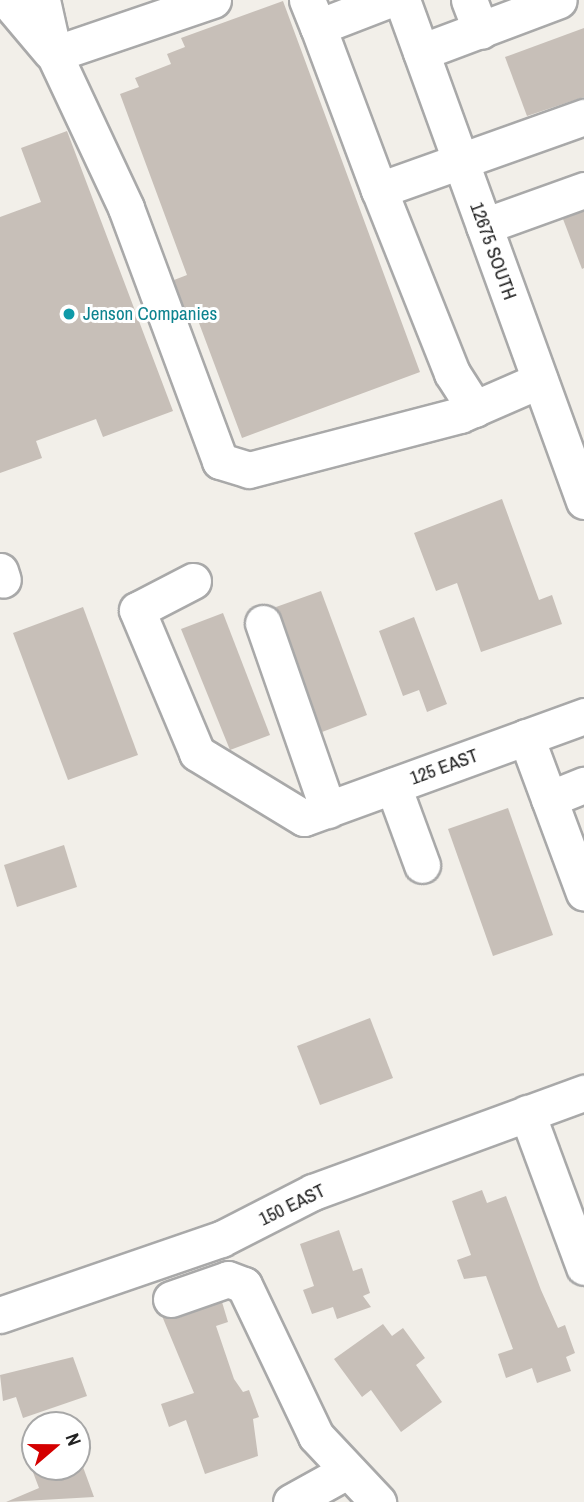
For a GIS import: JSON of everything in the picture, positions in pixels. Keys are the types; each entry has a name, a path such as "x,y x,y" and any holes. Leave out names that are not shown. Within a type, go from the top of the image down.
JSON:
{"street":[{"path":"7,0 54,54"},
{"path":"42,0 54,54 126,208 220,461 249,470 475,409 540,380"},
{"path":"388,0 313,13 379,190 452,373 475,409"},
{"name":"12675 SOUTH","path":"402,0 584,501"},
{"path":"421,52 475,15 559,0"},
{"path":"54,54 191,3"},
{"path":"379,190 459,158 584,117"},
{"path":"484,226 584,190"},
{"path":"193,581 137,610 197,753 316,814"},
{"path":"263,623 316,814"},
{"name":"125 EAST","path":"316,814 584,716"},
{"path":"526,737 584,893"},
{"path":"549,799 584,785"},
{"path":"393,786 422,866"},
{"name":"150 EAST","path":"0,1315 221,1239 313,1192 584,1093"},
{"path":"527,1113 584,1267"},
{"path":"171,1299 228,1279 244,1285 316,1436 378,1502"},
{"path":"291,1502 347,1471"}],"building":[{"path":"283,1 420,372 242,438 196,315 188,318 174,280 187,275 120,94 139,87 135,78 171,64 167,54 185,47 181,38"},
{"path":"584,28 584,97 527,116 505,57"},
{"name":"Jenson Companies","path":"67,131 173,411 103,437 96,419 36,441 42,458 0,473 0,217 41,202 21,148"},
{"path":"584,211 584,268 582,269 563,219"},
{"path":"502,499 539,600 552,595 562,624 481,652 457,583 436,591 414,533"},
{"path":"321,591 367,715 322,732 276,607"},
{"path":"83,607 138,755 68,780 13,633"},
{"path":"223,613 270,735 230,750 181,629"},
{"path":"414,617 447,704 427,712 419,690 403,696 379,631"},
{"path":"508,808 553,935 493,956 448,829"},
{"path":"64,845 77,887 17,907 4,865"},
{"path":"370,1018 393,1078 320,1105 297,1046"},
{"path":"482,1190 487,1203 506,1196 558,1328 565,1325 575,1353 566,1357 571,1371 537,1383 532,1368 506,1378 498,1354 513,1349 486,1276 464,1279 457,1260 471,1255 452,1201"},
{"path":"339,1230 353,1271 362,1268 370,1293 363,1296 371,1307 337,1319 333,1307 312,1314 303,1290 314,1286 300,1244"},
{"path":"222,1302 228,1322 216,1326 234,1379 243,1392 249,1390 259,1417 253,1419 258,1456 205,1474 186,1420 169,1427 161,1404 194,1393 162,1316 178,1318"},
{"path":"383,1324 392,1336 403,1328 425,1358 416,1365 442,1402 401,1432 371,1390 362,1397 334,1359"},
{"path":"73,1357 87,1396 43,1411 21,1412 16,1397 3,1401 0,1375"},
{"path":"36,1481 88,1481 94,1497 6,1502 39,1488"}],"place":[{"name":"Jenson Companies","path":"69,314"}]}
